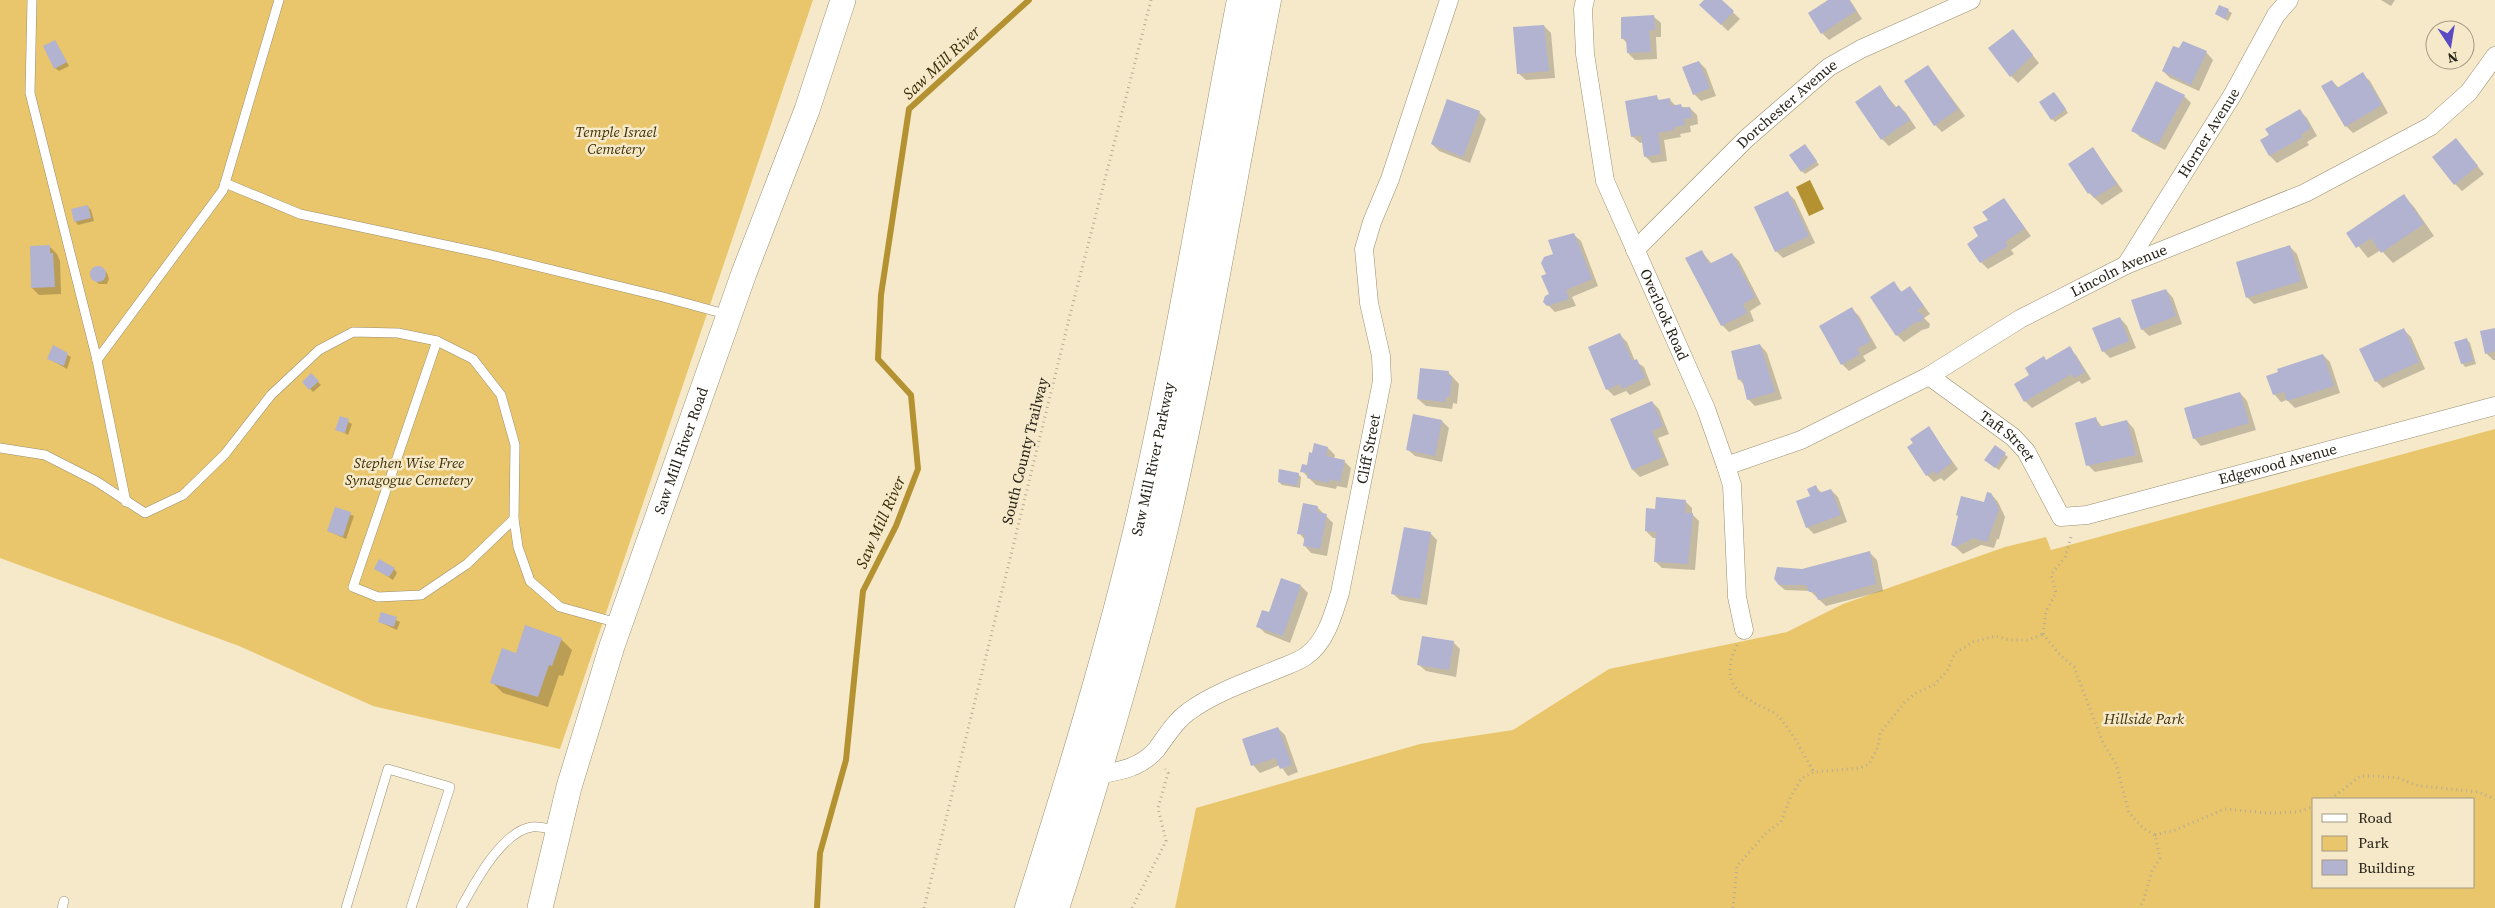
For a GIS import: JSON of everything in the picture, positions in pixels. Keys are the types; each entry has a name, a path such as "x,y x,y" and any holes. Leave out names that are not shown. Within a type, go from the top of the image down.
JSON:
{"highway":[{"name":"Saw Mill River Parkway","path":"1029,908 1086,722 1142,509 1174,358 1241,0"},
{"name":"Saw Mill River Parkway","path":"1055,908 1097,775 1147,597 1184,439 1267,0"}],"main road":[{"name":"Saw Mill River Road","path":"540,908 558,831 581,747 620,623 729,315 807,110 844,0"}],"street":[{"name":"Cliff Street","path":"1097,775 1126,770 1140,763 1155,750 1188,712 1230,690 1305,657 1318,644 1332,621 1340,593 1382,381 1381,356 1369,303 1364,249 1372,222 1390,179 1449,0"},
{"name":"Overlook Road","path":"1585,0 1583,9 1585,54 1606,182 1706,409 1732,485 1737,597 1744,630"},
{"name":"Dorchester Avenue","path":"1635,250 1747,138 1829,67 1860,49 1970,0"},
{"name":"Horner Avenue","path":"2126,264 2233,94 2272,8 2289,0"},
{"name":"Lincoln Avenue","path":"1726,466 1801,440 1929,376 2020,319 2126,264 2305,193 2431,126 2469,92 2495,56"},
{"name":"Taft Street","path":"1929,376 2014,437 2026,451 2066,517"},
{"name":"Edgewood Avenue","path":"2066,517 2087,515 2495,406"}],"lane":[{"path":"32,0 30,94 97,360 126,502"},
{"path":"97,360 223,190 279,0"},
{"path":"225,183 300,214 487,254 663,296 729,315"},
{"path":"0,448 45,455 96,481 126,502 146,513 183,495 225,454 271,395 319,350 353,332 398,333 437,341 473,359 501,395 515,445 514,519 518,547 530,580 560,607 620,623"},
{"path":"437,341 353,586 378,597 421,595 467,564 514,519"},
{"path":"346,908 388,769 450,786 411,908"},
{"path":"461,908 492,858 515,834 532,827 558,831"}],"path":[{"name":"South County Trailway","path":"924,908 1067,324 1151,0"},
{"path":"2066,517 2072,536 2065,557 2051,575 2056,593 2046,611 2043,634 2060,655 2074,667 2103,743 2116,764 2129,813 2142,828 2155,835 2176,830 2225,810 2267,813 2296,812 2312,808"},
{"path":"1744,630 1734,651 1730,667 1731,684 1738,694 1776,714 1788,728 1814,772"},
{"path":"1732,908 1738,866 1767,832 1781,822 1791,796 1802,778 1814,772 1860,768 1869,764 1878,747 1880,733 1905,702 1916,693 1934,685 1947,671 1955,653 1972,642 1996,636 2009,640 2028,640 2043,634"},
{"path":"1132,908 1166,840 1158,808 1168,773 1155,750"},
{"path":"2331,798 2360,776 2376,776 2398,778 2419,786 2479,792 2495,799"},
{"path":"2139,908 2143,902 2152,871 2160,858 2155,835"}],"green space":[{"name":"Stephen Wise Free Synagogue Cemetery","path":"0,0 813,0 560,749 373,706 239,646 0,558"},
{"name":"Hillside Park","path":"2495,429 2495,908 1175,908 1196,808 1420,744 1513,730 1609,669 1787,632 1843,604 2005,547 2046,537 2051,550"}],"shaded area":[{"path":"1810,180 1824,209 1809,216 1796,187"}],"building":[{"path":"1704,0 1722,0 1734,11 1721,25 1699,5"},
{"path":"1828,0 1849,0 1856,11 1821,34 1808,13"},
{"path":"2219,5 2229,9 2225,19 2215,14"},
{"path":"1654,15 1655,30 1649,30 1651,52 1627,53 1626,39 1621,39 1621,17"},
{"path":"1544,25 1549,71 1517,74 1513,27"},
{"path":"2013,29 2033,55 2010,77 1988,48"},
{"path":"55,40 67,62 54,69 43,46"},
{"path":"2183,41 2207,51 2191,85 2162,71 2173,46 2179,48"},
{"path":"1699,61 1710,88 1693,95 1682,67"},
{"path":"1928,65 1958,109 1934,126 1904,81"},
{"path":"2363,72 2382,105 2345,127 2321,86 2332,80 2337,88"},
{"path":"2156,81 2185,95 2158,144 2131,131"},
{"path":"1880,85 1895,108 1899,105 1910,120 1881,140 1855,102"},
{"path":"2054,92 2066,109 2051,120 2039,102"},
{"path":"1657,95 1658,100 1670,98 1671,106 1681,104 1682,108 1690,107 1692,118 1684,119 1685,125 1674,127 1674,130 1658,133 1661,154 1644,157 1641,135 1631,137 1625,101"},
{"path":"1447,99 1480,111 1463,157 1431,144"},
{"path":"2300,109 2311,128 2301,135 2303,137 2269,156 2260,140 2269,135 2265,129"},
{"path":"2456,138 2478,166 2454,185 2432,157"},
{"path":"1805,144 1817,161 1801,172 1789,155"},
{"path":"2093,147 2117,184 2094,198 2090,192 2088,194 2068,164"},
{"path":"1788,191 1809,236 1775,252 1754,207"},
{"path":"2404,194 2424,224 2381,253 2371,238 2356,248 2346,233"},
{"path":"2004,198 2025,228 2005,242 2008,246 1980,263 1967,244 1978,236 1973,227 1988,220 1982,212"},
{"path":"88,205 91,218 74,222 71,209"},
{"path":"1574,233 1592,279 1566,290 1569,299 1547,306 1543,302 1545,296 1549,294 1541,276 1546,274 1541,263 1544,257 1553,254 1548,240"},
{"path":"50,245 50,253 53,253 55,287 31,288 30,246"},
{"path":"2290,245 2301,281 2246,298 2236,262"},
{"path":"1702,250 1709,264 1732,253 1755,297 1743,304 1747,313 1721,326 1685,258"},
{"path":"98,266 104,268 106,274 104,280 98,282 92,280 90,274 92,268"},
{"path":"1894,281 1901,292 1910,286 1924,306 1917,311 1924,316 1922,321 1914,323 1896,336 1870,297"},
{"path":"2166,289 2176,316 2141,330 2131,300"},
{"path":"1852,307 1871,341 1857,349 1860,354 1841,365 1819,326"},
{"path":"2120,317 2129,341 2102,352 2092,328"},
{"path":"2404,328 2419,362 2375,382 2359,349"},
{"path":"2495,328 2495,351 2485,354 2480,331"},
{"path":"1620,333 1632,361 1637,359 1645,378 1622,389 1620,384 1606,390 1588,347"},
{"path":"2467,338 2473,361 2461,364 2454,342"},
{"path":"1760,344 1775,392 1747,400 1742,379 1738,380 1731,351"},
{"path":"53,345 68,353 64,366 47,359"},
{"path":"2070,346 2085,372 2074,378 2072,374 2024,402 2014,384 2029,375 2025,368 2044,356 2046,360"},
{"path":"2323,354 2334,386 2287,401 2284,392 2273,395 2266,376 2278,372 2277,369"},
{"path":"1420,368 1449,371 1448,375 1452,376 1450,397 1446,397 1445,402 1417,399"},
{"path":"311,373 319,381 309,390 302,382"},
{"path":"2240,392 2249,423 2193,439 2184,408"},
{"path":"1652,401 1663,426 1652,431 1663,457 1632,470 1610,419"},
{"path":"1413,414 1442,420 1435,456 1406,450"},
{"path":"340,416 349,419 345,433 335,430"},
{"path":"2096,417 2099,427 2127,420 2136,455 2086,466 2075,423"},
{"path":"1929,426 1952,462 1936,475 1934,471 1926,476 1907,447 1913,443 1910,439"},
{"path":"1314,443 1328,447 1326,456 1345,460 1340,482 1330,479 1329,483 1307,478 1308,473 1300,472 1302,464 1307,465 1309,452 1312,453"},
{"path":"1995,445 2006,453 1995,468 1984,460"},
{"path":"1279,469 1299,473 1297,486 1278,482"},
{"path":"1816,485 1819,493 1831,489 1841,515 1806,528 1796,501 1810,496 1807,489"},
{"path":"1987,492 1991,493 1999,509 1987,542 1973,538 1956,547 1951,545 1961,496 1984,502"},
{"path":"1656,497 1686,500 1685,513 1693,513 1688,564 1654,562 1656,532 1645,531 1646,508 1655,509"},
{"path":"1303,503 1318,506 1317,512 1327,514 1320,549 1303,546 1305,535 1297,534"},
{"path":"335,507 351,512 343,537 327,531"},
{"path":"1404,527 1431,532 1420,599 1391,594"},
{"path":"1870,551 1876,584 1818,600 1815,592 1809,592 1806,585 1779,585 1774,579 1777,567 1802,569"},
{"path":"379,559 395,568 389,577 374,569"},
{"path":"1281,578 1301,585 1283,636 1256,627 1262,610 1269,612"},
{"path":"381,612 397,617 394,627 378,622"},
{"path":"525,625 562,638 552,666 549,665 538,697 490,683 502,648 516,653"},
{"path":"1422,636 1454,641 1449,670 1417,665"},
{"path":"1278,727 1292,765 1280,769 1275,758 1251,766 1242,739"}],"waterway":[{"name":"Saw Mill River","path":"817,908 820,853 846,760 863,591 896,526 918,469 911,395 878,359 881,295 909,109 1029,0"}],"park label":[{"name":"Temple Israel Cemetery","path":"616,140"}]}
